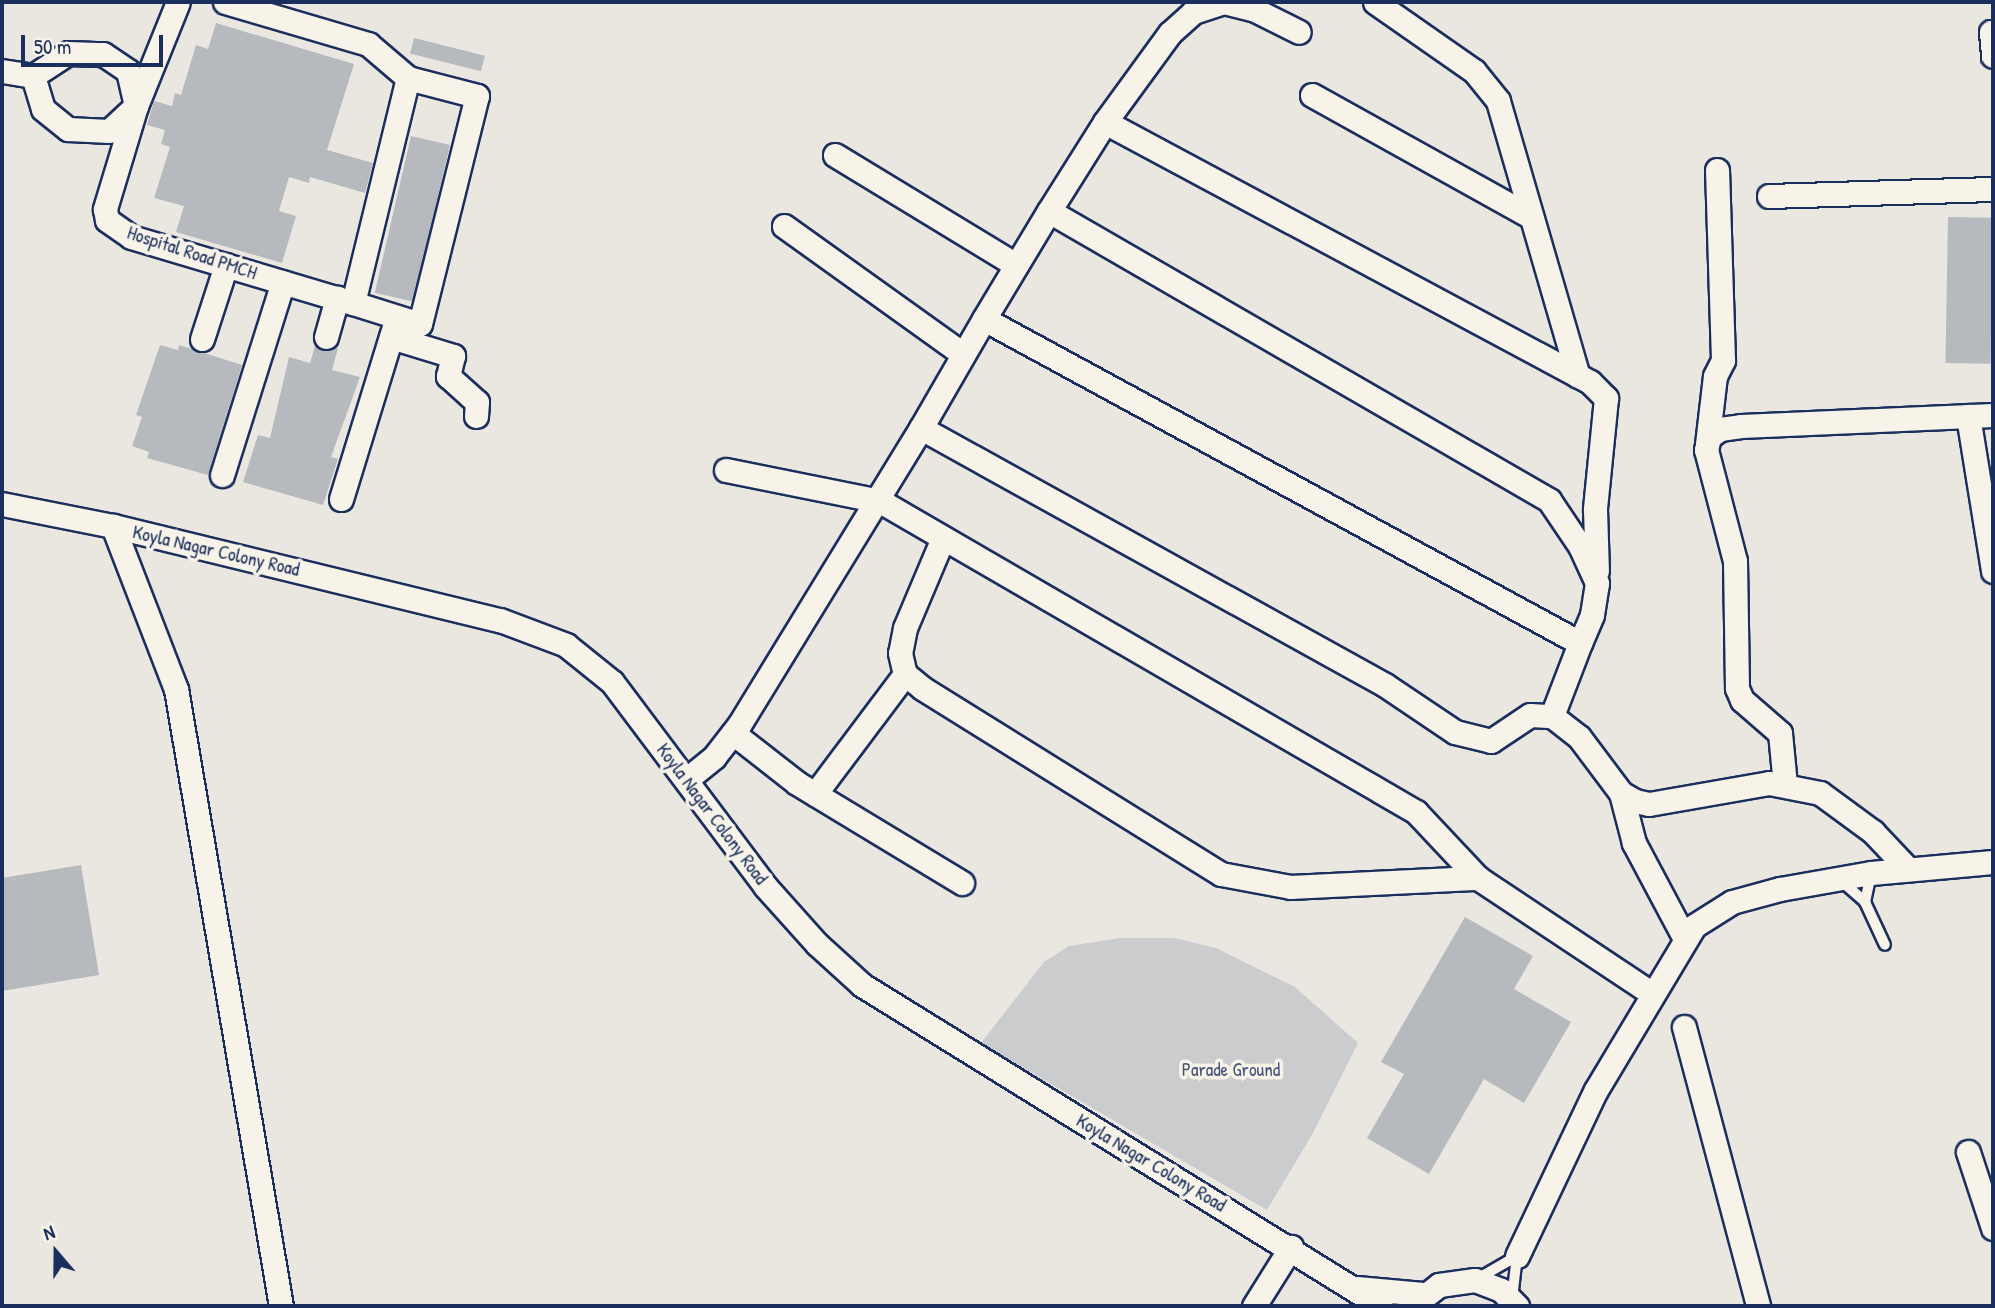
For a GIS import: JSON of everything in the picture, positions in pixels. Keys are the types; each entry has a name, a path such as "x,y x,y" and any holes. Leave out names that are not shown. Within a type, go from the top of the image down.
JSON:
{"street":[{"name":"Hospital Road PMCH","path":"178,2 136,106 105,209 107,220 131,237 345,301 394,327 420,324 477,96 408,78 368,44 225,2"},
{"path":"687,779 714,757 733,733 880,501 963,354 1049,211 1105,122 1170,33 1193,12 1224,2 1243,4 1299,32"},
{"path":"1376,2 1488,85 1498,101 1578,376"},
{"path":"1991,32 1993,56"},
{"path":"2,71 33,76 68,52 103,54 128,71 136,106"},
{"name":"Hospital Road PMCH","path":"33,76 43,109 68,129 109,131 136,106"},
{"path":"326,337 345,301 408,78"},
{"path":"1312,95 1531,217"},
{"path":"1105,122 1578,376 1606,398 1595,509 1597,583 1592,615 1552,716"},
{"path":"835,155 1016,265"},
{"path":"1717,170 1723,360 1715,376 1706,450 1735,561 1737,688 1742,700 1780,733 1785,785"},
{"path":"1769,196 1993,189"},
{"path":"1049,211 1549,500 1595,509"},
{"path":"784,226 963,354"},
{"path":"202,339 226,265"},
{"path":"222,475 284,282"},
{"path":"985,318 1580,643"},
{"path":"341,499 394,327 453,356 448,376 477,402 476,416"},
{"path":"1706,450 1709,437 1720,429 1741,426 1993,415"},
{"path":"1968,416 1993,571"},
{"path":"921,428 1385,685 1455,732 1491,741 1530,715 1552,716 1579,737 1621,793 1634,843 1685,939"},
{"path":"726,470 880,501 1416,812 1478,878 1651,993"},
{"path":"1549,500 1580,546 1597,583"},
{"name":"Koyla Nagar Colony Road","path":"2,504 113,526 500,620 566,645 612,682 765,886 817,944 862,985 1291,1247 1381,1306"},
{"path":"113,526 176,689 281,1306"},
{"path":"943,537 905,628 901,653 905,674 1221,874 1291,887 1478,878"},
{"path":"816,793 905,674"},
{"path":"733,733 816,793 962,883"},
{"path":"1621,793 1649,804 1741,786 1785,785 1820,793 1841,804 1908,869"},
{"path":"1517,1256 1596,1090 1693,926 1732,902 1839,879 1871,873 1993,862"},
{"path":"1684,1027 1758,1306"},
{"path":"1968,1152 1993,1228"},
{"path":"1254,1306 1291,1247"},
{"path":"1357,1288 1417,1300 1447,1282 1475,1280 1514,1303"}],"lane":[{"path":"1864,902 1871,873"},
{"path":"1839,879 1864,902 1885,945"},
{"path":"1475,1280 1517,1256"},
{"path":"1514,1303 1517,1256"}],"green space":[{"name":"Parade Ground","path":"1120,938 1174,938 1216,948 1295,987 1358,1043 1313,1133 1267,1210 981,1043 1044,962 1069,946"}],"building":[{"path":"216,23 354,64 327,150 373,163 365,193 310,177 309,183 289,177 279,211 296,216 282,263 176,232 184,206 154,198 170,147 161,144 165,130 147,125 154,101 172,106 175,93 181,95 196,45 208,49"},
{"path":"414,38 485,56 481,71 410,54"},
{"path":"411,136 450,145 414,302 375,293"},
{"path":"1948,217 1993,218 1990,364 1945,363"},
{"path":"160,345 178,350 179,345 242,365 208,475 147,458 149,452 132,446 142,417 136,415"},
{"path":"315,346 323,351 338,348 332,370 360,377 331,457 338,459 323,505 243,482 258,435 270,438 289,357 310,363"},
{"path":"81,865 99,975 2,991 2,878"},
{"path":"1465,917 1533,956 1514,989 1571,1022 1524,1103 1484,1079 1429,1174 1367,1138 1404,1074 1381,1062"}]}
